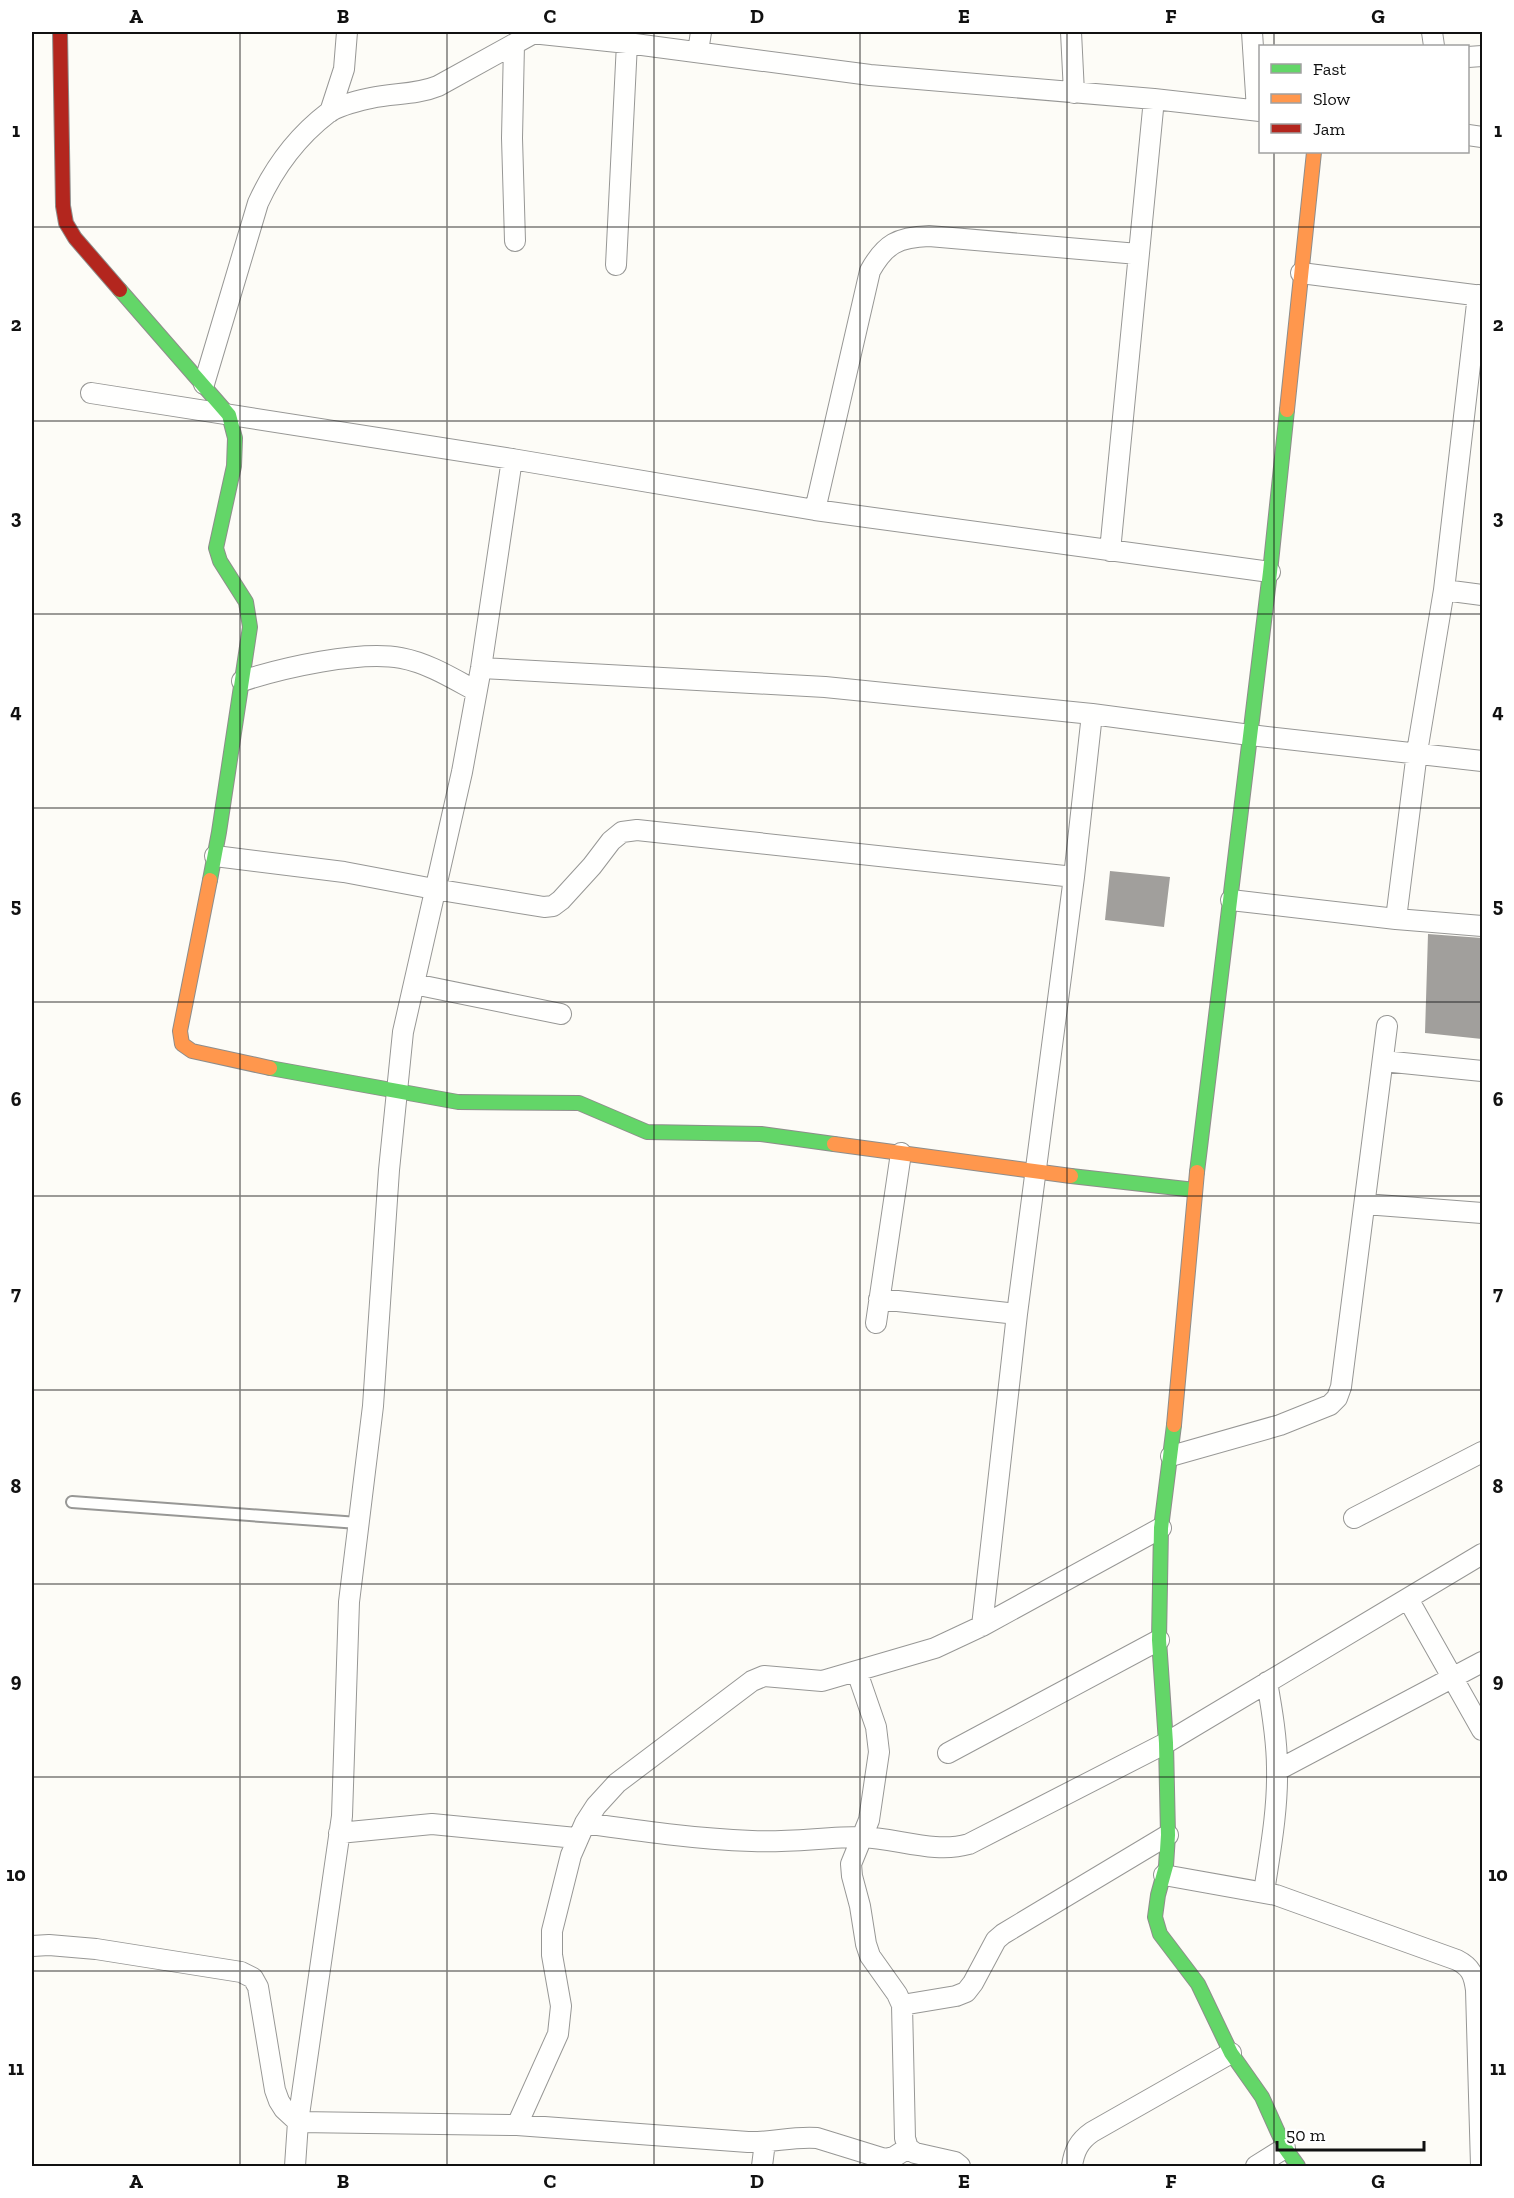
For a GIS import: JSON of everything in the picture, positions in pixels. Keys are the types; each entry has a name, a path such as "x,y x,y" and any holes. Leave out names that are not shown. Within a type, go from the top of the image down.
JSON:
{"street":[{"path":"60,32 63,206 66,223 75,238 229,415 234,438 234,466 216,548 220,561 246,602 250,627 215,856 180,1031 182,1044 192,1052 290,1072 477,1103 579,1103 596,1108 634,1128 647,1132 761,1134 1035,1172 1195,1190"},
{"path":"330,112 344,69 347,32"},
{"path":"698,52 701,32"},
{"path":"1071,32 1074,93"},
{"path":"204,384 258,202 281,161 294,145 330,112 374,97 427,91 523,36 620,38 698,52 870,75 1259,110 1252,32"},
{"path":"515,241 512,138 523,36"},
{"path":"616,265 620,38"},
{"path":"1110,551 1154,99"},
{"path":"1298,2166 1284,2148 1262,2097 1231,2053 1198,1984 1166,1943 1157,1925 1156,1907 1164,1875 1168,1835 1166,1743 1159,1640 1161,1528 1171,1456 1195,1190 1269,572 1314,153"},
{"path":"815,510 870,271 878,257 891,243 911,237 929,236 1138,254"},
{"path":"1300,273 1480,295 1444,590 1417,752 1396,919"},
{"path":"91,393 512,459 815,510 1269,572"},
{"path":"295,2166 298,2121 343,1798 347,1622 373,1406 389,1170 404,1032 462,772 481,668 512,459"},
{"path":"1444,590 1482,595"},
{"path":"242,681 263,674 373,655 401,658 429,667 477,691"},
{"path":"481,668 825,687 1092,714 1250,735 1482,760"},
{"path":"982,1626 1017,1314 1074,878 1092,714"},
{"path":"215,856 344,872 434,890 544,907 553,906 561,900 611,841 622,832 637,830 1074,878"},
{"path":"1231,900 1396,919 1482,926"},
{"path":"414,984 561,1014"},
{"path":"1171,1456 1280,1425 1330,1405 1337,1398 1341,1387 1387,1026"},
{"path":"1383,1061 1482,1071"},
{"path":"876,1323 901,1154"},
{"path":"1365,1204 1482,1212"},
{"path":"879,1299 1017,1314"},
{"path":"1354,1518 1482,1452"},
{"path":"517,2125 558,2034 561,2006 551,1943 562,1886 580,1831 596,1806 617,1783 752,1681 764,1676 822,1681 935,1648 982,1626 1161,1528"},
{"path":"339,1833 432,1824 730,1840 807,1841 862,1838 956,1848 969,1844 1166,1743 1482,1554"},
{"path":"1408,1599 1482,1730"},
{"path":"948,1753 1159,1640"},
{"path":"1278,1770 1482,1662"},
{"path":"856,1672 879,1739 879,1752 869,1820 851,1864 870,1956 902,2005 905,2138 908,2148 915,2153 960,2166"},
{"path":"1264,1892 1278,1770 1267,1682"},
{"path":"902,2005 957,1996 966,1992 996,1940 1003,1934 1168,1835"},
{"path":"1164,1875 1264,1892 1457,1960 1478,1972 1476,1990 1481,2166"},
{"path":"32,1946 49,1945 130,1954 241,1972 253,1978 258,1987 279,2102 298,2121 517,2125 765,2142 805,2137 817,2138 885,2159 894,2157 908,2148"},
{"path":"1072,2166 1074,2152 1086,2137 1231,2053"},
{"path":"762,2166 765,2142"},
{"path":"1256,2166 1284,2148"}],"lane":[{"path":"72,1502 358,1523"}],"building":[{"path":"1110,871 1170,877 1164,927 1105,920"},
{"path":"1428,934 1482,938 1482,1039 1425,1033"}],"traffic: fast":[{"path":"120,290 229,415 235,438 234,466 216,548 220,561 246,602 250,627 210,880"},
{"path":"1197,1172 1270,572 1287,410"},
{"path":"270,1068 458,1102 579,1103 647,1132 761,1134 834,1144"},
{"path":"1071,1176 1195,1190"},
{"path":"1174,1425 1161,1528 1159,1640 1166,1743 1168,1835 1166,1866 1155,1917 1160,1934 1198,1984 1231,2053 1262,2097 1285,2148 1298,2166"}],"traffic: slow":[{"path":"1287,410 1314,153"},
{"path":"210,880 180,1031 182,1044 192,1051 270,1068"},
{"path":"834,1144 1071,1176"},
{"path":"1174,1425 1197,1172"}],"traffic: jam":[{"path":"60,32 63,206 66,223 75,238 120,290"}]}
